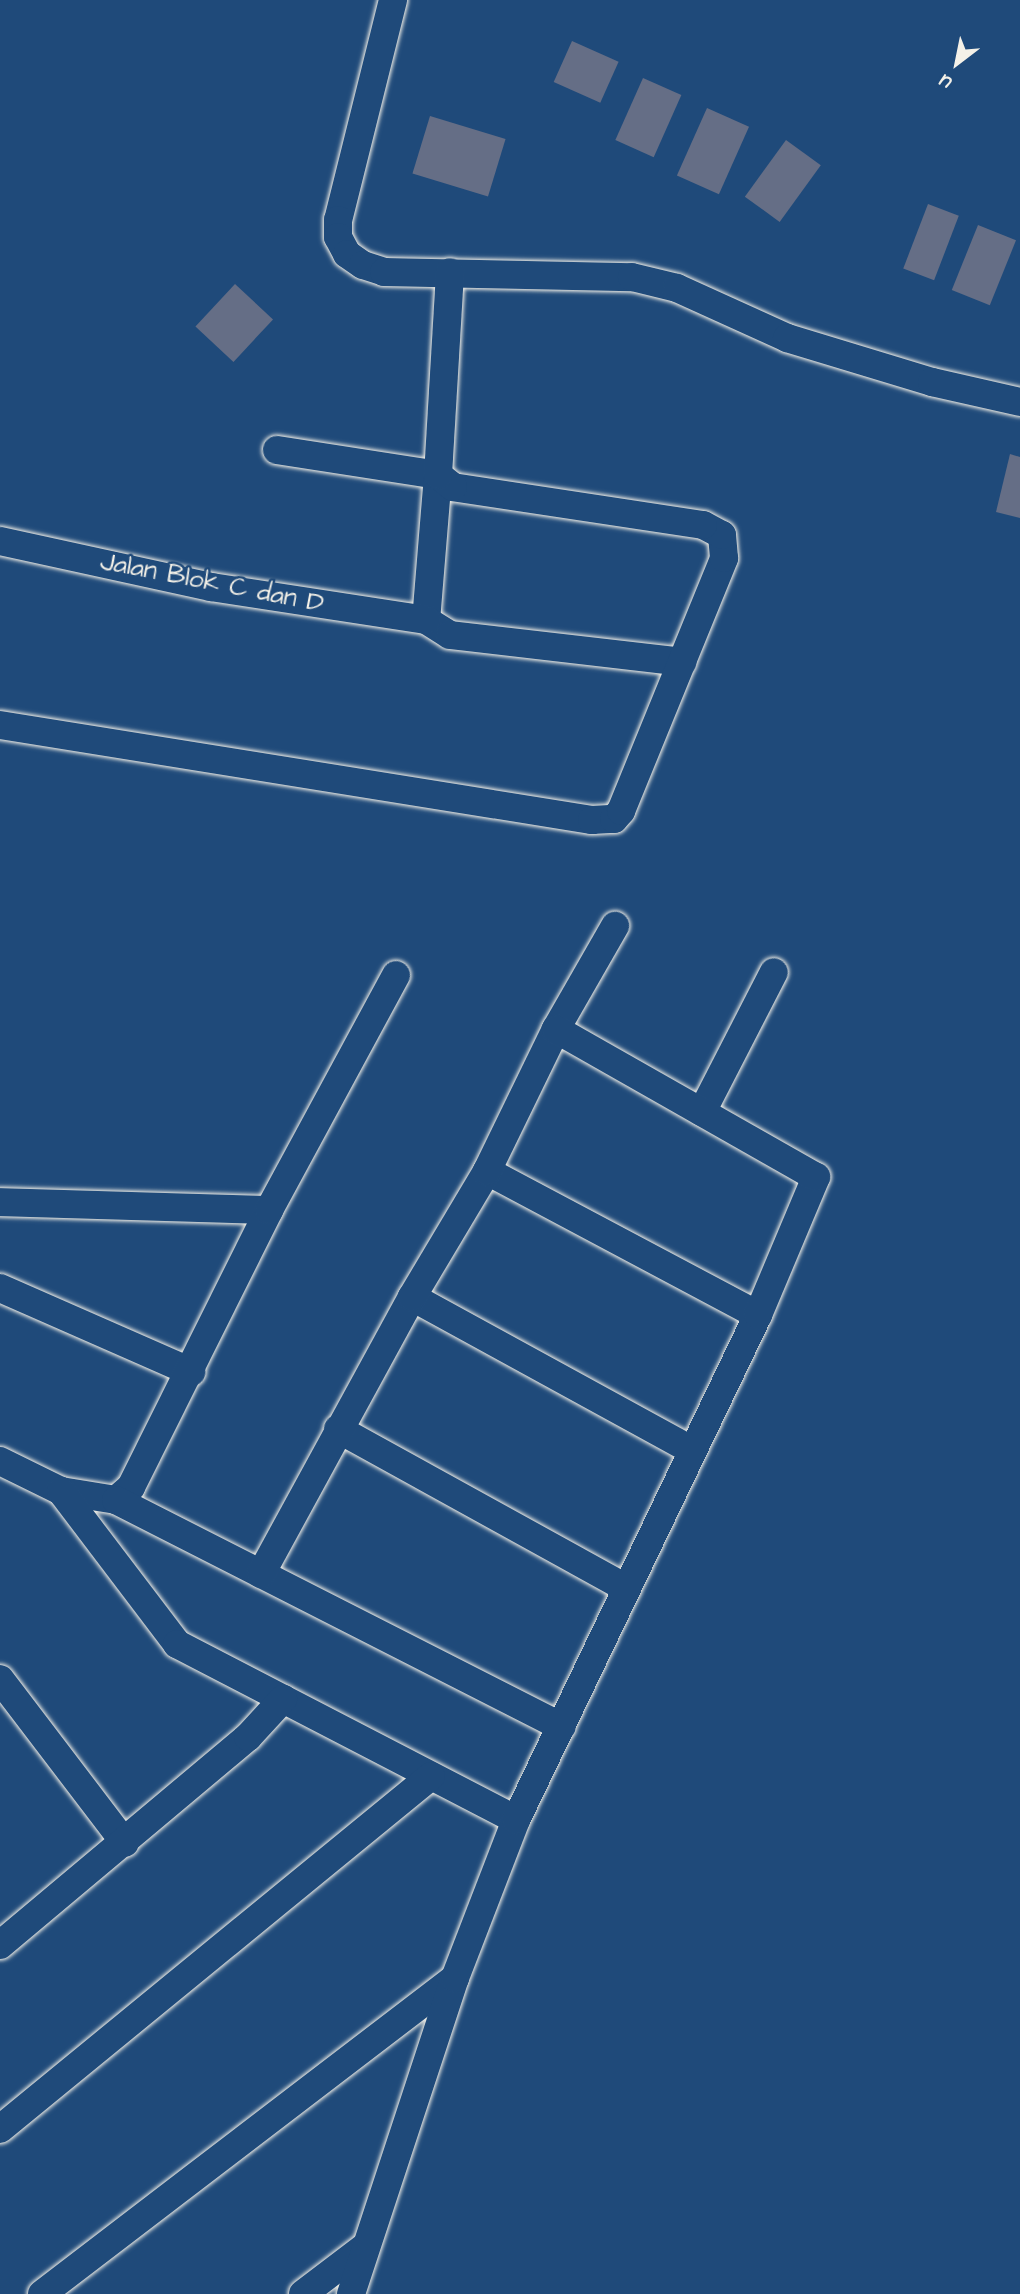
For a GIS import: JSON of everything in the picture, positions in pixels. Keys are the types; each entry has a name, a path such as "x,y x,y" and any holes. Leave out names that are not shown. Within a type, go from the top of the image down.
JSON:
{"street":[{"path":"393,0 338,220 338,237 348,254 384,272 632,277 677,288 787,338 932,382 1020,402"},
{"path":"426,620 450,272"},
{"path":"0,725 592,820 614,819 621,811 724,558 722,535 703,525 453,487 438,475 277,450"},
{"name":"Jalan Blok C dan D","path":"0,541 212,587 426,620 450,635 682,662"},
{"path":"261,1574 412,1297 487,1171 556,1029 615,926"},
{"path":"702,1112 774,972"},
{"path":"117,1500 131,1487 191,1372 269,1210 396,975"},
{"path":"351,2294 456,1978 516,1820 562,1727 690,1449 758,1315 816,1177 556,1029"},
{"path":"487,1171 758,1315"},
{"path":"0,1202 269,1210"},
{"path":"0,1288 191,1372"},
{"path":"412,1297 690,1449"},
{"path":"338,1429 626,1588"},
{"path":"0,1461 61,1492 117,1500 562,1727"},
{"path":"61,1492 177,1644 516,1820"},
{"path":"0,1679 125,1843"},
{"path":"2,1941 125,1843 248,1737 283,1699"},
{"path":"0,2129 431,1776"},
{"path":"42,2294 456,1978"},
{"path":"303,2294 366,2246"}],"building":[{"path":"572,41 619,62 600,103 554,82"},
{"path":"643,78 681,95 654,157 615,140"},
{"path":"707,108 749,127 719,194 677,176"},
{"path":"430,116 506,139 488,196 412,173"},
{"path":"786,140 821,165 780,222 745,197"},
{"path":"928,204 959,216 934,280 903,268"},
{"path":"978,225 1016,240 990,305 952,290"},
{"path":"235,284 273,319 233,362 195,326"},
{"path":"1010,454 1020,457 1020,518 996,512"}]}
